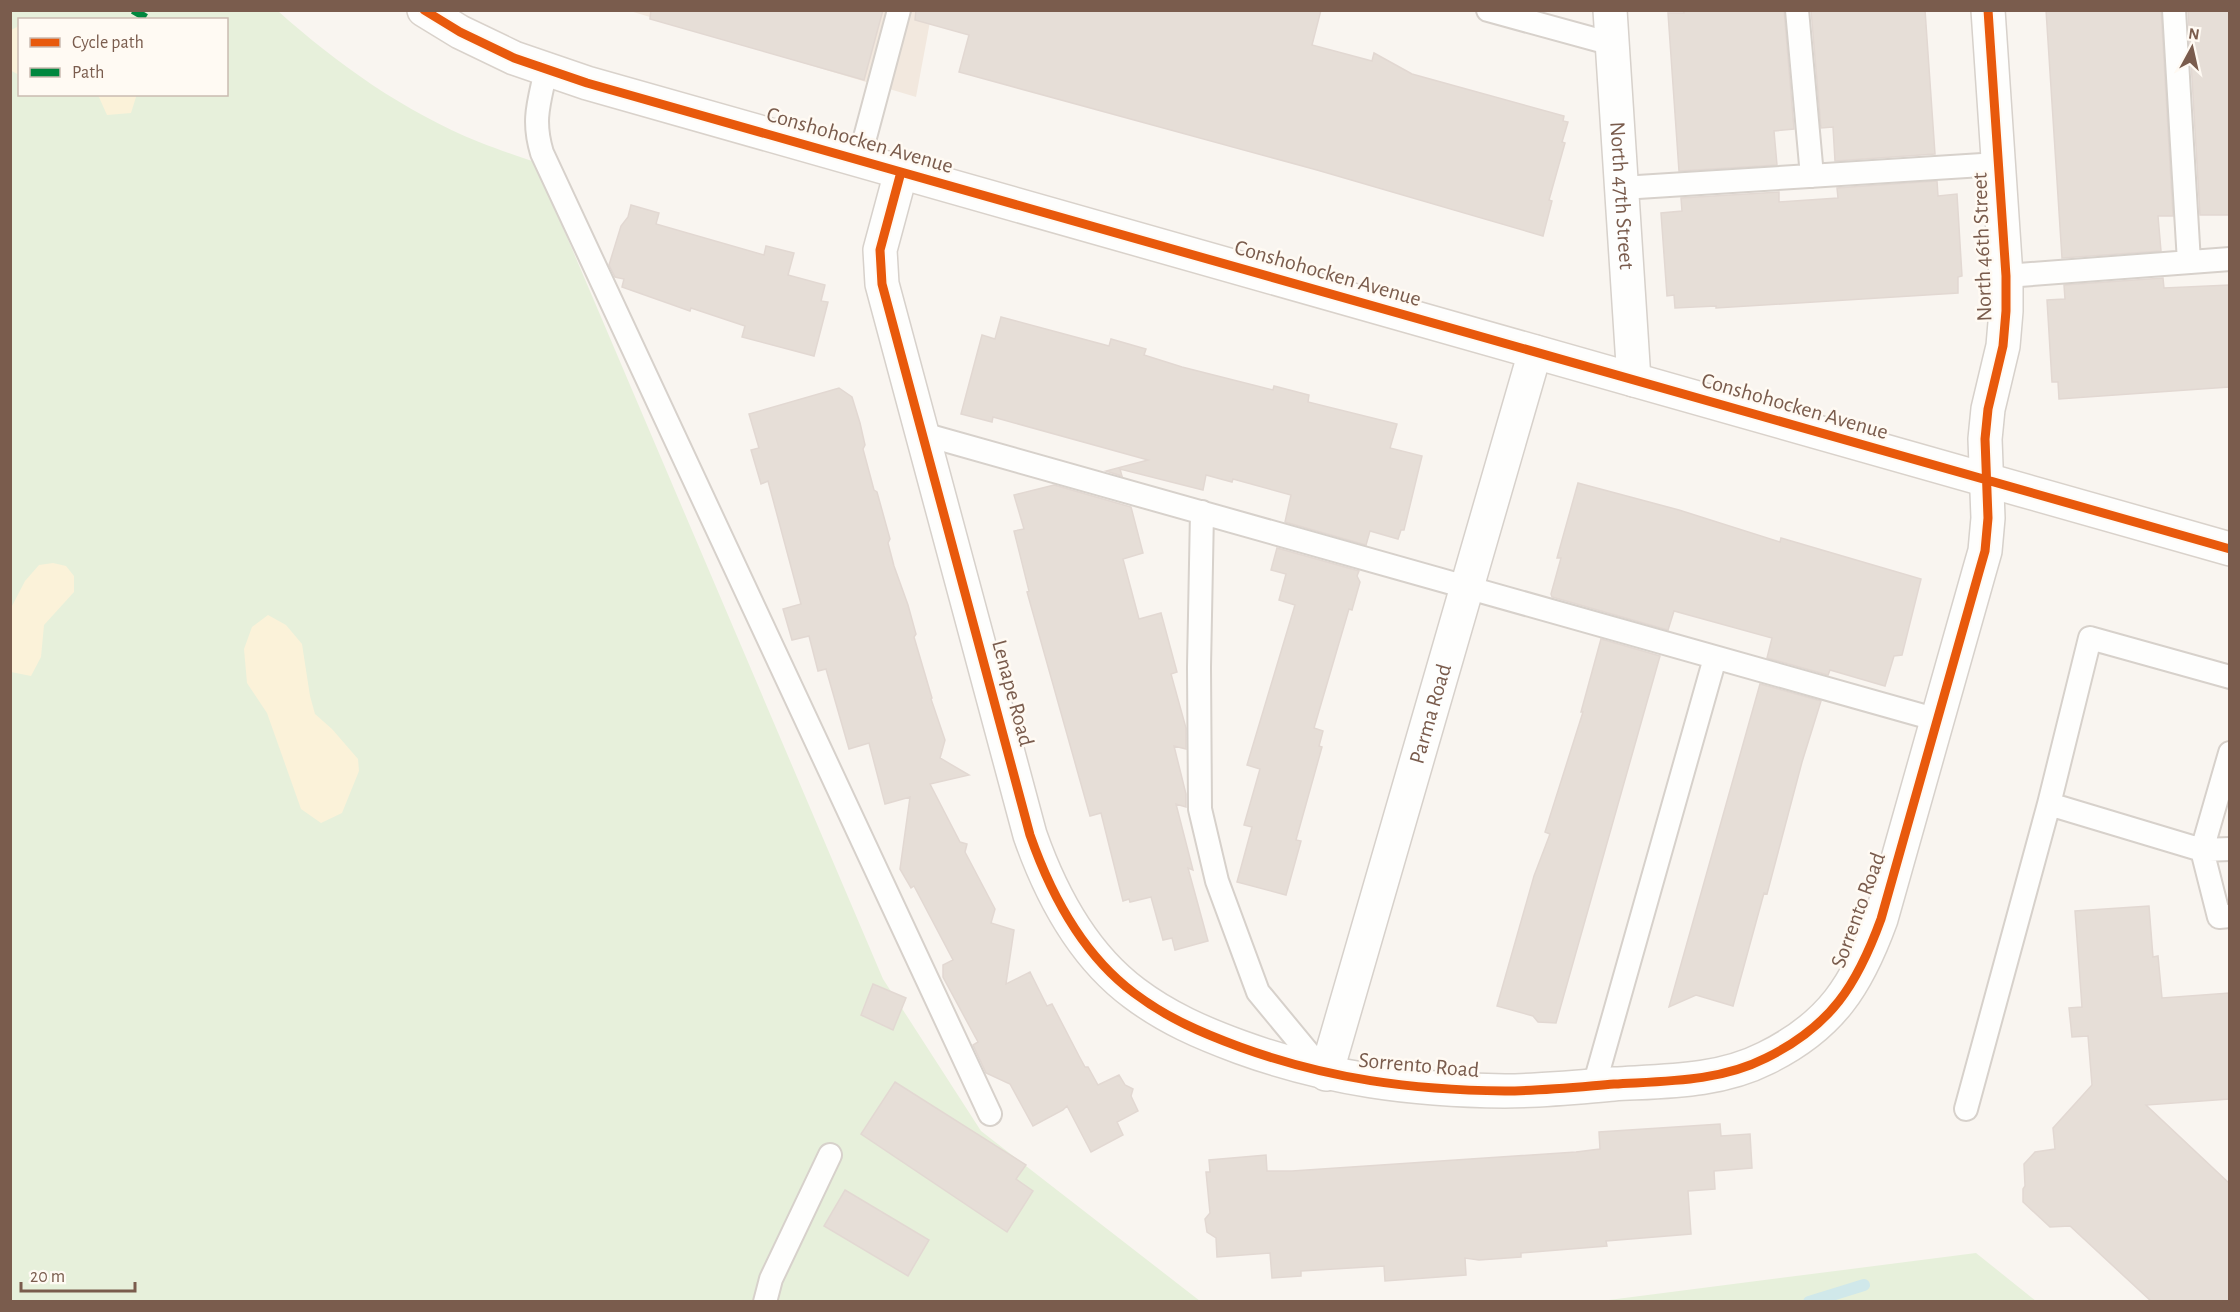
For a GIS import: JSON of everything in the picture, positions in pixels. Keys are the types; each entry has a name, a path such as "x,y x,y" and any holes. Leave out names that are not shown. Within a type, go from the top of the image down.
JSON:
{"street":[{"name":"Conshohocken Avenue","path":"424,10 460,32 514,58 546,70 2229,549"},
{"name":"North 47th Street","path":"1610,10 1634,380"},
{"name":"North 46th Street","path":"1988,10 2006,276 2003,346 1987,419 1985,439 1988,481"},
{"name":"Lenape Road","path":"901,172 880,250 882,284 1030,835 1052,890 1087,946 1110,972 1132,992 1160,1011 1211,1036 1326,1074"},
{"name":"Parma Road","path":"1326,1074 1535,352"},
{"name":"Sorrento Road","path":"1326,1074 1408,1086 1507,1091 1696,1079 1731,1072 1765,1059 1789,1045 1825,1017 1850,989 1868,955 1881,919 1985,551 1989,518 1988,481"}],"lane":[{"path":"859,160 899,10"},
{"path":"1488,10 1612,44"},
{"path":"1797,10 1812,176"},
{"path":"2174,10 2189,262"},
{"path":"546,70 536,120 536,134 542,153 990,1114"},
{"path":"1622,188 1998,164"},
{"path":"2006,276 2229,259"},
{"path":"923,434 1938,720"},
{"path":"1202,512 1199,667 1200,809 1217,881 1258,993 1326,1074"},
{"path":"1966,1109 2049,804 2090,638 2229,677"},
{"path":"1594,1086 1715,658"},
{"path":"2229,753 2202,850 2219,917 2229,916"},
{"path":"2049,804 2202,850 2229,849"},
{"path":"765,1302 771,1279 830,1155"}],"shaded area":[{"path":"630,11 932,11 916,97"}],"green space":[{"path":"10,11 278,11 348,68 398,101 452,130 535,162 883,979 981,1131 1200,1301 11,1301"},
{"path":"1976,1253 2036,1301 1601,1301"}],"sand":[{"path":"18,26 18,74 10,70 11,30"},
{"path":"98,96 136,96 131,113 107,115"},
{"path":"53,563 66,566 74,576 74,592 44,625 41,657 31,676 11,672 11,608 25,581 39,565"},
{"path":"268,615 286,625 302,644 315,714 332,729 358,759 359,771 342,813 321,823 301,809 267,713 247,683 244,649 252,627"}],"building":[{"path":"651,10 883,10 864,80 650,19"},
{"path":"916,10 1321,10 1312,45 1372,61 1374,53 1412,74 1564,116 1563,121 1568,122 1562,142 1565,143 1549,200 1552,201 1543,236 1317,170 959,72 969,35 915,20"},
{"path":"1683,10 1784,10 1794,129 1774,131 1777,165 1679,171 1668,13 1684,13"},
{"path":"1811,10 1925,10 1935,154 1835,161 1833,127 1821,128"},
{"path":"2046,10 2161,10 2173,216 2158,216 2161,251 2062,258"},
{"path":"2188,10 2229,10 2229,215 2200,215"},
{"path":"1937,181 1938,196 1957,194 1962,276 1958,277 1958,293 1716,308 1716,306 1675,308 1674,295 1667,296 1661,213 1682,211 1681,198 1779,192 1779,202 1838,198 1837,188"},
{"path":"631,205 659,213 656,224 764,255 766,246 794,253 788,275 825,285 821,301 828,302 814,356 742,337 745,326 691,308 690,311 622,287 624,279 615,277 609,265 621,226 628,217"},
{"path":"2163,278 2164,288 2229,285 2229,387 2059,399 2058,382 2052,382 2047,300 2065,299 2064,285"},
{"path":"1001,317 1109,346 1111,339 1146,349 1144,355 1182,367 1273,390 1274,386 1309,395 1308,402 1397,424 1390,448 1422,456 1404,530 1401,530 1398,539 1370,531 1366,545 1285,522 1291,495 1233,479 1232,482 1206,475 1203,490 1120,469 1122,476 1106,471 1148,460 993,417 992,422 961,414 982,335 995,339"},
{"path":"839,388 852,397 860,423 865,445 863,449 890,539 888,543 894,566 908,605 916,634 914,637 945,740 940,758 969,775 930,784 960,842 967,844 965,852 995,909 991,923 1014,930 1006,984 1030,972 1047,1006 1052,1004 1085,1067 1088,1067 1098,1085 1119,1075 1125,1085 1133,1089 1131,1096 1138,1111 1117,1122 1123,1135 1091,1152 1067,1106 1033,1126 1010,1084 986,1073 973,1045 978,1042 943,977 943,965 953,960 914,886 911,888 900,869 910,797 885,804 869,743 849,749 826,669 818,671 809,636 792,640 783,609 801,604 768,481 761,484 751,450 759,448 749,414"},
{"path":"1578,483 1679,510 1780,542 1781,538 1921,579 1902,655 1894,656 1885,686 1830,670 1828,675 1767,658 1772,638 1674,611 1668,630 1552,597 1561,558 1557,558"},
{"path":"1054,485 1131,507 1143,553 1123,559 1139,619 1161,613 1177,672 1171,674 1186,728 1186,749 1174,746 1186,794 1186,807 1176,804 1193,870 1188,868 1208,941 1175,950 1172,938 1163,940 1151,897 1130,902 1129,899 1123,901 1101,813 1090,816 1027,592 1029,591 1014,531 1024,529 1014,495"},
{"path":"1277,548 1359,571 1357,576 1360,582 1352,610 1349,609 1314,728 1323,731 1319,746 1322,747 1296,840 1301,841 1286,895 1237,882 1252,827 1244,825 1260,769 1247,765 1295,605 1279,600 1286,574 1271,570"},
{"path":"1601,639 1660,656 1556,1023 1538,1022 1533,1016 1497,1006 1534,876 1550,834 1545,832 1583,712 1581,712"},
{"path":"1760,684 1821,701 1802,762 1767,894 1764,893 1733,1006 1696,995 1669,1007"},
{"path":"2149,906 2153,957 2158,956 2162,998 2229,993 2229,1099 2146,1105 2229,1183 2229,1302 2152,1302 2070,1226 2050,1227 2023,1202 2024,1164 2035,1152 2055,1149 2053,1128 2092,1085 2088,1036 2072,1037 2069,1008 2082,1007 2075,911"},
{"path":"873,984 906,998 893,1030 861,1015"},
{"path":"895,1082 1026,1165 1016,1179 1033,1191 1007,1232 861,1134"},
{"path":"1720,1124 1721,1136 1750,1134 1752,1168 1714,1171 1715,1189 1688,1191 1691,1234 1606,1241 1607,1246 1521,1253 1521,1257 1479,1260 1465,1258 1466,1275 1385,1281 1384,1266 1301,1271 1301,1276 1272,1278 1270,1253 1217,1257 1216,1238 1207,1232 1205,1219 1210,1213 1206,1172 1210,1172 1209,1160 1266,1155 1267,1171 1292,1171 1576,1152 1600,1149 1599,1132"},
{"path":"845,1190 929,1240 908,1276 824,1226"}],"waterway":[{"path":"1809,1302 1864,1285"}],"marked path":[{"path":"133,10 147,18"}],"cycle path":[{"path":"424,10 460,32 514,58 587,83 2230,549"},
{"path":"901,172 880,250 882,284 1030,835 1059,901 1084,942 1099,961 1134,993 1185,1024 1226,1042 1273,1058 1338,1075 1403,1085 1505,1091 1692,1079 1748,1066 1789,1046 1825,1017 1851,984 1872,943 1881,919 1985,551 1988,518 1985,439 1988,409 2003,346 2006,311 2006,276 1988,10"}]}
